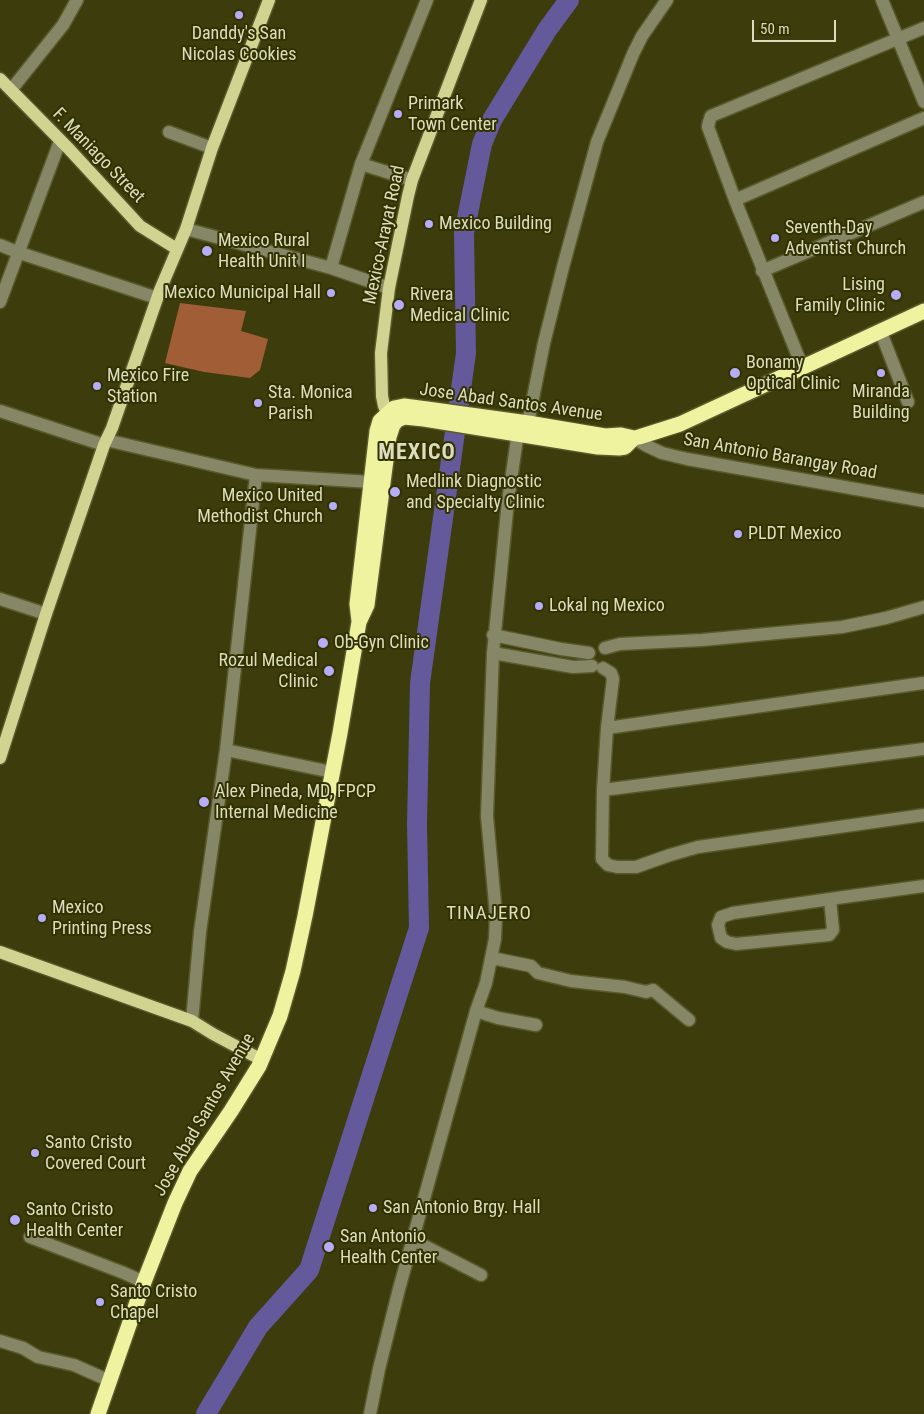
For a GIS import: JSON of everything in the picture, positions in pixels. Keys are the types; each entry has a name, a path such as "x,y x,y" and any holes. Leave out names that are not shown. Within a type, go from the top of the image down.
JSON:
{"highway":[{"name":"Jose Abad Santos Avenue","path":"98,1414 144,1282 185,1180 239,1099 262,1060 280,1016 293,971 359,622 367,605 390,419 394,408 404,406 426,414 523,428 605,436 621,435 634,438 680,424 924,311"},
{"name":"Jose Abad Santos Avenue","path":"359,622 357,604 377,431 380,421 390,419"}],"main road":[{"path":"0,758 46,614 105,442 112,428 157,298 186,229 212,148 269,0"},
{"name":"Mexico-Arayat Road","path":"390,419 382,396 381,353 389,288 412,180 481,0"},
{"name":"F. Maniago Street","path":"0,79 140,226 177,249"},
{"path":"0,952 192,1021 262,1060"}],"street":[{"path":"11,90 63,25 77,0"},
{"path":"331,268 361,164 427,0"},
{"path":"370,1414 379,1369 492,958 495,939 496,915 487,816 492,653 508,501 523,428 560,276 597,142 633,54 642,36 667,0"},
{"path":"882,0 924,102"},
{"path":"802,366 762,271 708,127 711,116 924,28"},
{"path":"735,200 924,118"},
{"path":"169,132 212,148"},
{"path":"0,302 60,141"},
{"path":"361,164 412,180"},
{"path":"762,271 924,202"},
{"path":"186,229 331,268 389,288"},
{"path":"0,244 18,252 157,298"},
{"path":"880,330 908,402"},
{"path":"0,411 105,442 256,475 372,482"},
{"name":"San Antonio Barangay Road","path":"634,438 645,446 662,453 696,461 924,501"},
{"path":"192,1021 200,932 226,750 256,475"},
{"path":"0,599 46,614"},
{"path":"493,636 561,650 589,653 596,647 606,648 620,644 702,640 842,627 886,618 924,607"},
{"path":"492,653 573,667 598,667 608,664 610,659 606,648"},
{"path":"589,653 589,662 611,673 613,680 607,728 603,790 602,859 608,865 636,867 670,854 698,847 924,815"},
{"path":"607,728 924,684"},
{"path":"603,790 924,749"},
{"path":"226,750 332,772"},
{"path":"830,899 832,930 829,935 736,944 721,938 718,925 721,917 733,913 830,899 924,886"},
{"path":"492,958 531,966 538,973 571,981 625,987 646,992 653,990 689,1020"},
{"path":"476,1011 498,1018 536,1025"},
{"path":"30,1237 124,1272 144,1282"},
{"path":"413,1240 481,1275"},
{"path":"0,1341 23,1348 38,1357 74,1365 110,1381"}],"shaded area":[{"path":"180,303 246,311 241,331 268,339 260,370 250,378 204,372 165,363"}],"waterway":[{"path":"206,1414 258,1327 309,1270 419,928 417,824 420,683 466,353 464,233 482,144 492,120 547,30 569,0"}],"place":[{"name":"Danddy's San Nicolas Cookies","path":"239,15"},
{"name":"Primark Town Center","path":"398,114"},
{"name":"Mexico Building","path":"429,224"},
{"name":"Seventh-Day Adventist Church","path":"775,238"},
{"name":"Mexico Rural Health Unit I","path":"207,251"},
{"name":"Mexico Municipal Hall","path":"331,293"},
{"name":"Lising Family Clinic","path":"896,295"},
{"name":"Rivera Medical Clinic","path":"399,305"},
{"name":"Bonamy Optical Clinic","path":"735,373"},
{"name":"Miranda Building","path":"881,373"},
{"name":"Mexico Fire Station","path":"97,386"},
{"name":"Sta. Monica Parish","path":"258,403"},
{"name":"Medlink Diagnostic and Specialty Clinic","path":"395,492"},
{"name":"Mexico United Methodist Church","path":"333,506"},
{"name":"PLDT Mexico","path":"738,534"},
{"name":"Lokal ng Mexico","path":"539,606"},
{"name":"Ob-Gyn Clinic","path":"323,643"},
{"name":"Rozul Medical Clinic","path":"329,671"},
{"name":"Alex Pineda, MD, FPCP Internal Medicine","path":"204,802"},
{"name":"Mexico Printing Press","path":"42,918"},
{"name":"Santo Cristo Covered Court","path":"35,1153"},
{"name":"San Antonio Brgy. Hall","path":"373,1208"},
{"name":"Santo Cristo Health Center","path":"15,1220"},
{"name":"San Antonio Health Center","path":"329,1247"},
{"name":"Santo Cristo Chapel","path":"100,1302"}],"district":[{"name":"MEXICO","path":"417,453"},
{"name":"TINAJERO","path":"489,914"}]}
